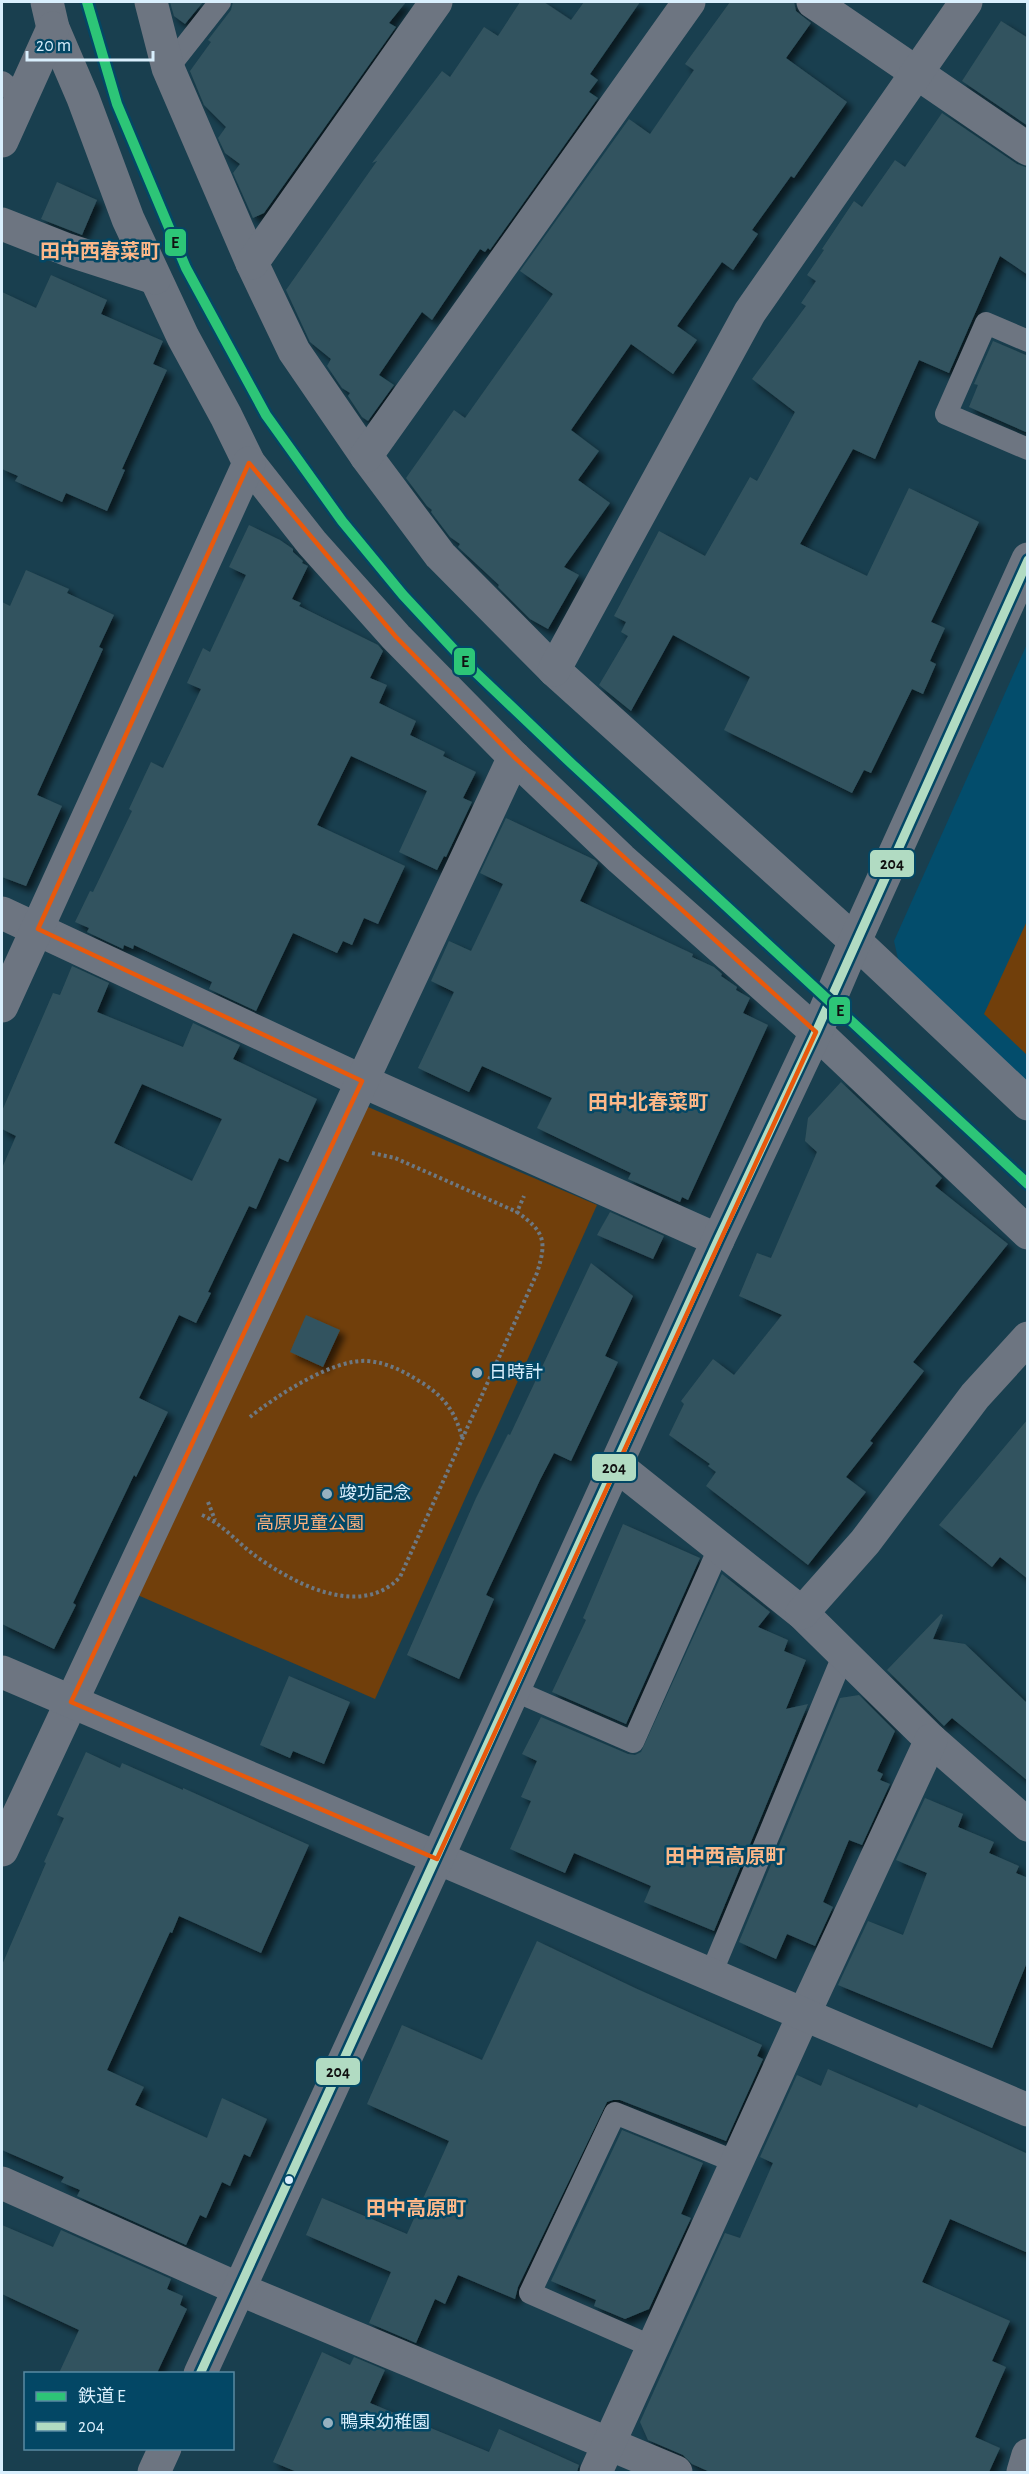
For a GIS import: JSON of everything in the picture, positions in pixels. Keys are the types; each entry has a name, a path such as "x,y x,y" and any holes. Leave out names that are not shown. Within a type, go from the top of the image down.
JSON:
{"street":[{"path":"151,2 168,68 252,263 294,351 366,456 440,555 554,670 855,941 1028,1104"},
{"path":"252,263 436,2"},
{"path":"366,456 689,2"},
{"path":"813,2 1028,149"},
{"path":"554,670 750,312 966,2"},
{"path":"2,141 11,90 50,15"},
{"path":"50,15 128,219 183,337 249,463 312,543 396,638 514,757 621,859 816,1032 1028,1233"},
{"path":"2,224 68,250 155,278"},
{"path":"2,1006 249,463"},
{"path":"200,2372 437,1859 718,1240 816,1032 1028,559"},
{"path":"2,1850 514,757"},
{"path":"2,913 362,1081 718,1240"},
{"path":"802,1613 865,1542 975,1396 1028,1338"},
{"path":"616,1465 802,1613 843,1656 931,1740 1028,1825"},
{"path":"2,1672 1028,2110"},
{"path":"602,2458 931,1740"},
{"path":"2,2183 239,2289 602,2458 676,2472"},
{"path":"154,2472 164,2450"},
{"path":"1023,2472 1028,2455"}],"lane":[{"path":"168,68 220,2"},
{"path":"1028,340 986,323 946,414 1028,450"},
{"path":"513,1690 633,1742 720,1546"},
{"path":"711,1974 843,1656"},
{"path":"653,2347 530,2293 615,2113 736,2162"}],"path":[{"path":"194,1512 216,1521 253,1554 280,1573 317,1590 338,1595 374,1594 389,1589 400,1577 541,1259 543,1247 542,1234 535,1225 517,1212 395,1158 374,1152 368,1155"},
{"path":"517,1212 540,1160"},
{"path":"245,1421 284,1391 307,1379 345,1365 367,1361 391,1366 430,1387 452,1408 462,1438"}],"highlighted area":[{"path":"249,463 396,637 514,757 816,1032 437,1859 71,1702 362,1081 38,929"}],"shaded area":[{"path":"1027,644 1027,1089 900,968 894,941"}],"green space":[{"path":"1027,921 1028,1055 984,1014"},
{"name":"高原児童公園","path":"361,1104 597,1205 375,1699 133,1593"}],"building":[{"path":"170,2 203,2 185,24 174,16"},
{"path":"233,2 406,2 389,23 396,27 264,213 253,218 233,173 240,164 225,153 218,138 226,127 204,105 190,71 211,42 208,40 231,10"},
{"path":"520,2 544,2 571,20 584,2 640,2 590,74 598,80 589,92 598,98 490,250 488,248 485,252 480,249 432,320 422,312 379,375 394,385 368,421 362,417 348,396 350,393 342,388 327,366 331,359 310,342 286,290 377,161 372,163 442,71 450,77 484,27 498,36"},
{"path":"730,2 794,2 796,11 811,23 786,58 847,102 794,178 791,176 752,230 758,234 733,270 722,262 677,326 697,340 673,374 631,344 571,430 599,451 578,480 610,503 564,567 579,575 548,629 530,619 498,587 499,585 458,547 460,544 450,537 406,478 454,410 465,418 553,294 520,271 629,119 650,134 694,70 685,64"},
{"path":"1001,21 1028,38 1028,126 962,81"},
{"path":"942,113 1017,164 1028,168 1028,275 1000,256 949,373 919,360 875,459 853,449 800,544 867,576 909,488 979,522 931,622 945,628 930,661 936,664 923,694 912,689 871,773 864,770 852,793 724,730 750,677 673,635 631,711 599,685 628,636 621,632 626,622 614,616 659,531 705,556 750,477 757,481 795,412 752,379 806,306 801,303 816,281 807,275 824,250 822,249 854,201 862,207 895,160 905,167"},
{"path":"57,182 97,200 82,235 41,219"},
{"path":"51,275 107,300 101,314 163,341 153,364 167,370 122,469 125,470 107,511 66,493 62,502 15,481 18,476 2,469 2,292 36,308"},
{"path":"993,341 1028,356 1028,433 969,407 978,385 974,384"},
{"path":"249,525 293,549 293,552 303,561 302,563 308,566 292,599 301,603 299,606 378,645 383,651 370,678 387,685 379,703 416,721 410,735 445,752 443,756 476,772 463,798 472,802 446,857 444,856 437,870 399,852 427,791 351,756 317,825 405,866 378,924 364,918 352,945 343,941 337,953 293,933 256,1011 209,989 212,982 134,945 133,949 124,945 123,949 87,932 89,928 75,922 90,891 93,892 132,811 129,809 151,762 163,768 201,689 187,683 203,648 210,652 246,575 229,567"},
{"path":"26,570 69,589 67,593 114,615 99,647 103,649 37,795 62,806 26,886 2,877 2,602 10,606"},
{"path":"506,818 595,860 598,863 580,901 693,954 692,957 714,967 722,974 721,976 737,987 736,990 750,998 743,1013 768,1025 688,1200 682,1197 680,1202 628,1179 631,1173 537,1128 552,1098 482,1066 469,1092 418,1068 454,992 431,981 449,941 471,951 503,884 480,873"},
{"path":"72,966 109,983 97,1012 183,1047 193,1023 240,1045 233,1059 317,1099 288,1162 279,1158 256,1209 249,1206 208,1292 211,1293 196,1323 179,1315 139,1398 168,1412 136,1477 134,1475 73,1603 76,1605 54,1649 2,1624 2,1168 16,1136 2,1129 2,1111 53,993 60,995","holes":["142,1084 222,1119 192,1181 114,1143"]},
{"path":"841,1082 942,1178 935,1186 1008,1244 913,1362 924,1371 870,1441 873,1443 846,1477 866,1492 808,1565 706,1486 716,1472 708,1466 710,1464 669,1435 684,1404 681,1401 713,1359 734,1375 782,1315 739,1296 757,1253 771,1258 817,1152 805,1141 808,1118"},
{"path":"610,1212 664,1236 653,1259 597,1235"},
{"path":"591,1263 633,1296 605,1356 618,1362 571,1461 554,1453 540,1480 486,1595 494,1599 459,1679 407,1655 476,1498 508,1434 510,1435"},
{"path":"306,1315 340,1330 323,1367 290,1352"},
{"path":"1028,1419 1028,1579 1000,1557 992,1567 939,1525"},
{"path":"623,1524 700,1558 626,1724 552,1692 586,1620 583,1618"},
{"path":"722,1574 770,1612 758,1627 788,1640 784,1651 806,1660 786,1709 808,1704 714,1931 644,1902 651,1886 574,1853 565,1873 510,1849 531,1801 521,1797 537,1761 522,1754 541,1717 628,1754 635,1755 641,1752"},
{"path":"941,1614 943,1615 933,1639 965,1644 1028,1704 1028,1781 952,1718 944,1726 887,1670"},
{"path":"289,1676 350,1702 324,1764 293,1751 290,1758 260,1745"},
{"path":"859,1695 895,1731 877,1771 883,1774 880,1780 890,1784 862,1845 849,1840 823,1902 833,1907 815,1946 787,1934 776,1959 739,1942 840,1698"},
{"path":"86,1752 120,1768 122,1763 183,1790 183,1788 309,1845 261,1953 179,1916 107,2070 144,2087 135,2105 207,2138 222,2098 267,2119 250,2157 244,2154 230,2186 222,2182 206,2218 200,2215 186,2245 77,2196 80,2190 61,2182 64,2177 2,2150 2,1965 64,1818 57,1815"},
{"path":"925,1798 963,1814 958,1827 994,1842 989,1853 1019,1866 1016,1873 1028,1878 1028,1960 992,2048 838,1985 868,1921 903,1935 927,1873 896,1860"},
{"path":"537,1941 762,2045 757,2056 763,2059 726,2141 620,2100 607,2102 518,2287 515,2299 458,2275 445,2304 435,2299 416,2343 369,2323 391,2272 306,2235 322,2198 407,2234 449,2141 367,2104 402,2025 482,2060"},
{"path":"828,2069 917,2108 919,2104 1028,2154 1028,2253 950,2219 922,2282 1010,2321 992,2361 1006,2367 975,2437 1000,2448 989,2472 710,2472 692,2464 683,2455 648,2440 640,2422 725,2233 740,2238 773,2163 760,2157 797,2075 821,2086"},
{"path":"622,2130 703,2163 681,2214 691,2218 649,2309 625,2319 594,2306 596,2300 551,2281"},
{"path":"2,2225 53,2247 61,2230 171,2279 167,2289 183,2296 180,2305 187,2309 157,2372 59,2372 79,2330 2,2294"},
{"path":"322,2352 350,2365 354,2357 385,2370 370,2403 489,2452 499,2429 579,2465 577,2472 297,2472 273,2462"}],"rail line":[{"name":"E","path":"87,2 117,104 186,268 266,415 342,521 403,595 471,668 573,765 1028,1184"}],"transit line":[{"name":"204","path":"201,2372 718,1240 816,1032 1028,560"}],"place":[{"name":"日時計","path":"477,1373"},
{"name":"竣功記念","path":"327,1494"},
{"name":"鴨東幼稚園","path":"328,2423"}],"district":[{"name":"田中西春菜町","path":"100,252"},
{"name":"田中北春菜町","path":"648,1103"},
{"name":"田中西高原町","path":"725,1857"},
{"name":"田中高原町","path":"416,2209"}]}
